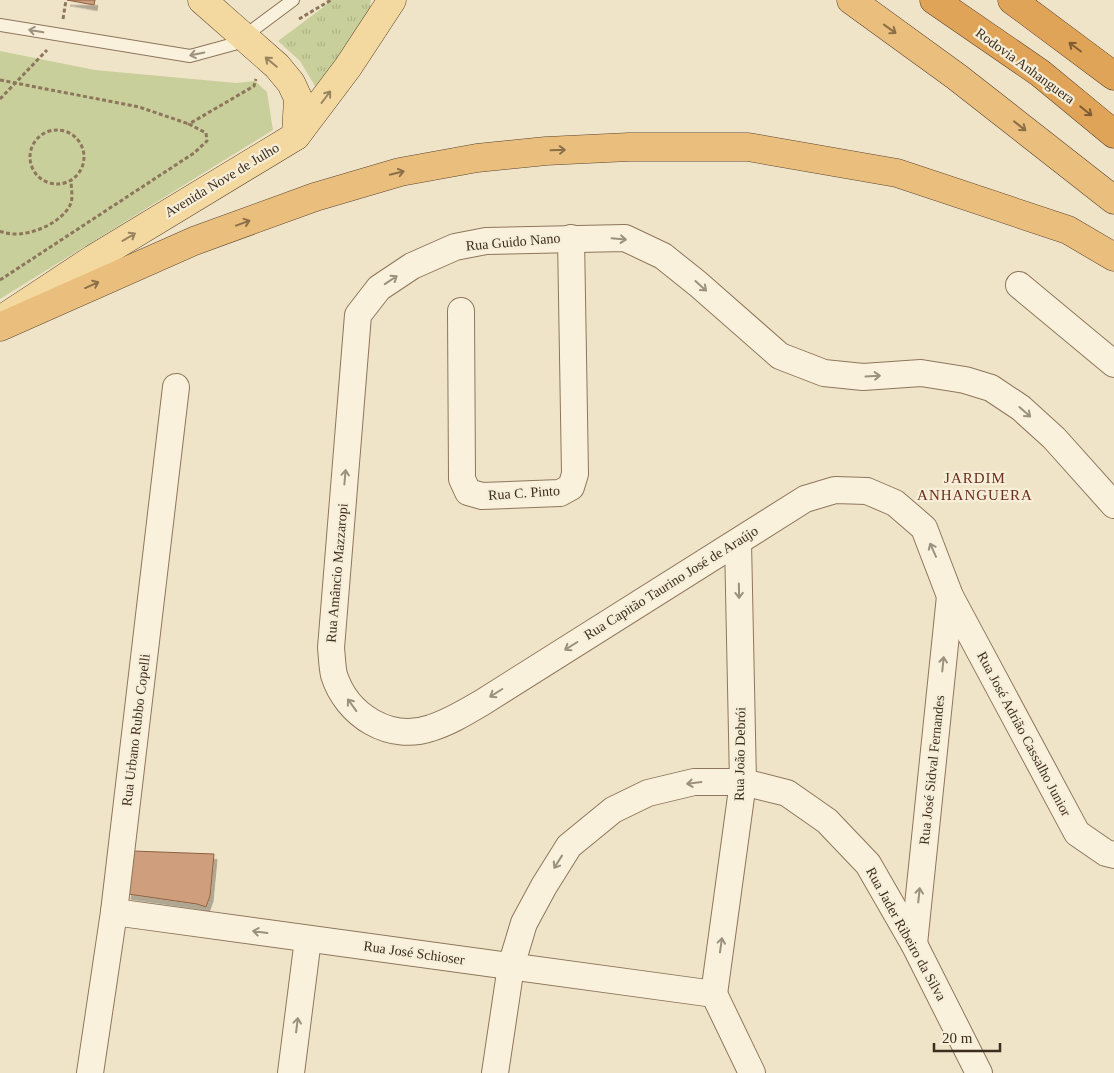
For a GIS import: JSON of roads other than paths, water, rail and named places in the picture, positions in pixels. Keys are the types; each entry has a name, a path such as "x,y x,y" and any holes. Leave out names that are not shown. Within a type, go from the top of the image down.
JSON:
{"highway":[{"path":"850,0 956,77 1114,200"},
{"name":"Rodovia Anhanguera","path":"934,0 1040,73 1114,134"},
{"path":"1012,0 1114,76"},
{"path":"0,326 194,241 315,197 400,172 477,158 546,151 629,147 748,147 897,173 1068,230 1114,257"}],"main road":[{"path":"202,0 265,56 291,83 298,98 296,136"},
{"path":"296,136 348,67 392,0"},
{"name":"Avenida Nove de Julho","path":"0,321 102,254 296,136"}],"street":[{"name":"Rua C. Pinto","path":"461,311 462,479 468,492 482,496 560,493 571,487 575,474 571,238"},
{"name":"Rua Guido Nano","path":"358,315 379,288 412,266 455,247 486,242 571,238 625,238 662,256 698,284 780,356 824,373 863,377 920,373 965,380 991,388 1021,408 1054,438 1114,505"},
{"path":"1019,285 1114,364"},
{"name":"Rua Amâncio Mazzaropi","path":"358,315 331,648 334,675 356,711 369,722 407,733 430,728 457,717 537,667"},
{"name":"Rua Urbano Rubbo Copelli","path":"90,1073 114,912 176,387"},
{"name":"Rua Capitão Taurino José de Araújo","path":"537,667 806,499 835,490 866,491 895,503 924,528 950,596"},
{"name":"Rua João Debrói","path":"714,994 743,782 738,542"},
{"name":"Rua José Adrião Cassalho Junior","path":"950,596 1077,833 1106,853 1114,855"},
{"name":"Rua José Sidval Fernandes","path":"914,944 950,596"},
{"name":"Rua Jader Ribeiro da Silva","path":"495,1073 511,966 524,923 569,846 613,810 648,793 694,782 743,782 787,793 827,821 868,864 914,944 979,1073"},
{"name":"Rua José Schioser","path":"114,912 714,994"},
{"path":"292,1073 308,939"},
{"path":"714,994 752,1073"}],"lane":[{"path":"0,25 190,56 234,44 293,0"}],"district":[{"name":"JARDIM ANHANGUERA","path":"975,486"}]}
